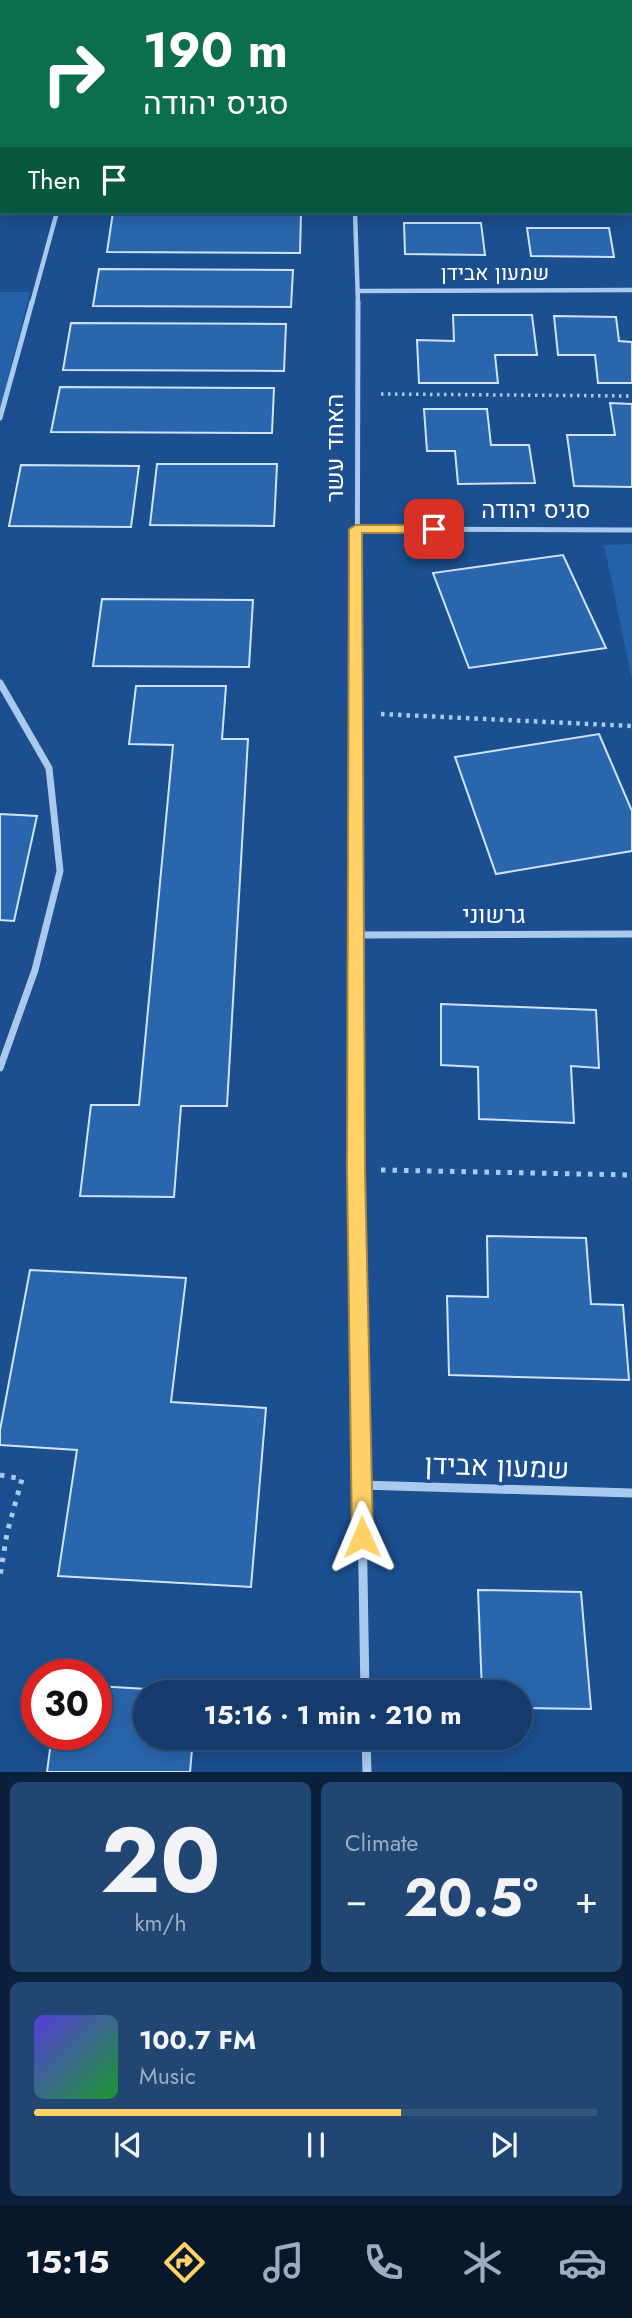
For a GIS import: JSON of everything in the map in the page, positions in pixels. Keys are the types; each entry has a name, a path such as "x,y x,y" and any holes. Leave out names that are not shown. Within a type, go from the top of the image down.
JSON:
{"street":[{"path":"0,418 56,214"},
{"name":"האחד עשר","path":"355,214 358,290 356,1169 365,1680"},
{"name":"שמעון אבידן","path":"358,290 632,290"},
{"name":"סגיס יהודה","path":"356,529 632,530"},
{"path":"0,683 49,768 61,871 35,970 0,1068"},
{"name":"גרשוני","path":"356,935 632,934"},
{"name":"שמעון אבידן","path":"361,1485 632,1493"},
{"path":"366,1750 366,1772"}],"path":[{"path":"357,394 632,396"},
{"path":"356,713 632,726"},
{"path":"356,1169 632,1175"},
{"path":"0,1475 22,1479 7,1533 0,1576"}],"shaded area":[{"path":"0,292 30,292 0,409"},
{"path":"632,544 632,680 604,545"}],"building":[{"path":"113,214 301,214 300,253 107,252"},
{"path":"404,223 481,223 485,255 405,254"},
{"path":"527,228 609,228 614,257 531,256"},
{"path":"99,269 293,270 291,307 93,306"},
{"path":"453,315 532,315 537,355 495,355 498,383 419,383 417,340 454,341"},
{"path":"554,316 616,317 619,341 632,342 632,383 598,383 595,355 558,355"},
{"path":"71,323 286,324 284,371 63,370"},
{"path":"60,387 274,388 272,433 51,432"},
{"path":"610,403 632,404 632,487 574,486 567,435 615,435"},
{"path":"424,409 487,409 491,445 529,445 535,483 458,484 455,451 427,451"},
{"path":"157,464 277,464 274,526 150,525"},
{"path":"21,465 139,466 131,527 9,526"},
{"path":"563,555 606,648 469,668 433,573"},
{"path":"102,599 253,600 249,667 93,666"},
{"path":"136,686 226,686 222,739 248,739 227,1106 181,1106 174,1197 80,1196 91,1105 139,1105 173,745 129,744"},
{"path":"599,734 632,811 632,851 496,874 455,757"},
{"path":"0,814 37,816 14,921 0,920"},
{"path":"441,1004 596,1010 599,1068 571,1066 574,1123 479,1119 478,1067 441,1065"},
{"path":"487,1236 586,1238 591,1304 623,1305 629,1380 449,1375 447,1296 488,1297"},
{"path":"30,1270 186,1278 171,1402 266,1408 251,1587 58,1576 77,1450 0,1445 0,1430"},
{"path":"478,1590 581,1592 591,1709 532,1708 532,1680 482,1680"},
{"path":"112,1687 133,1688 133,1750 192,1750 190,1772 47,1772 50,1750 112,1750"}],"route":[{"path":"362,1537 356,1169 356,529 434,529"}]}
